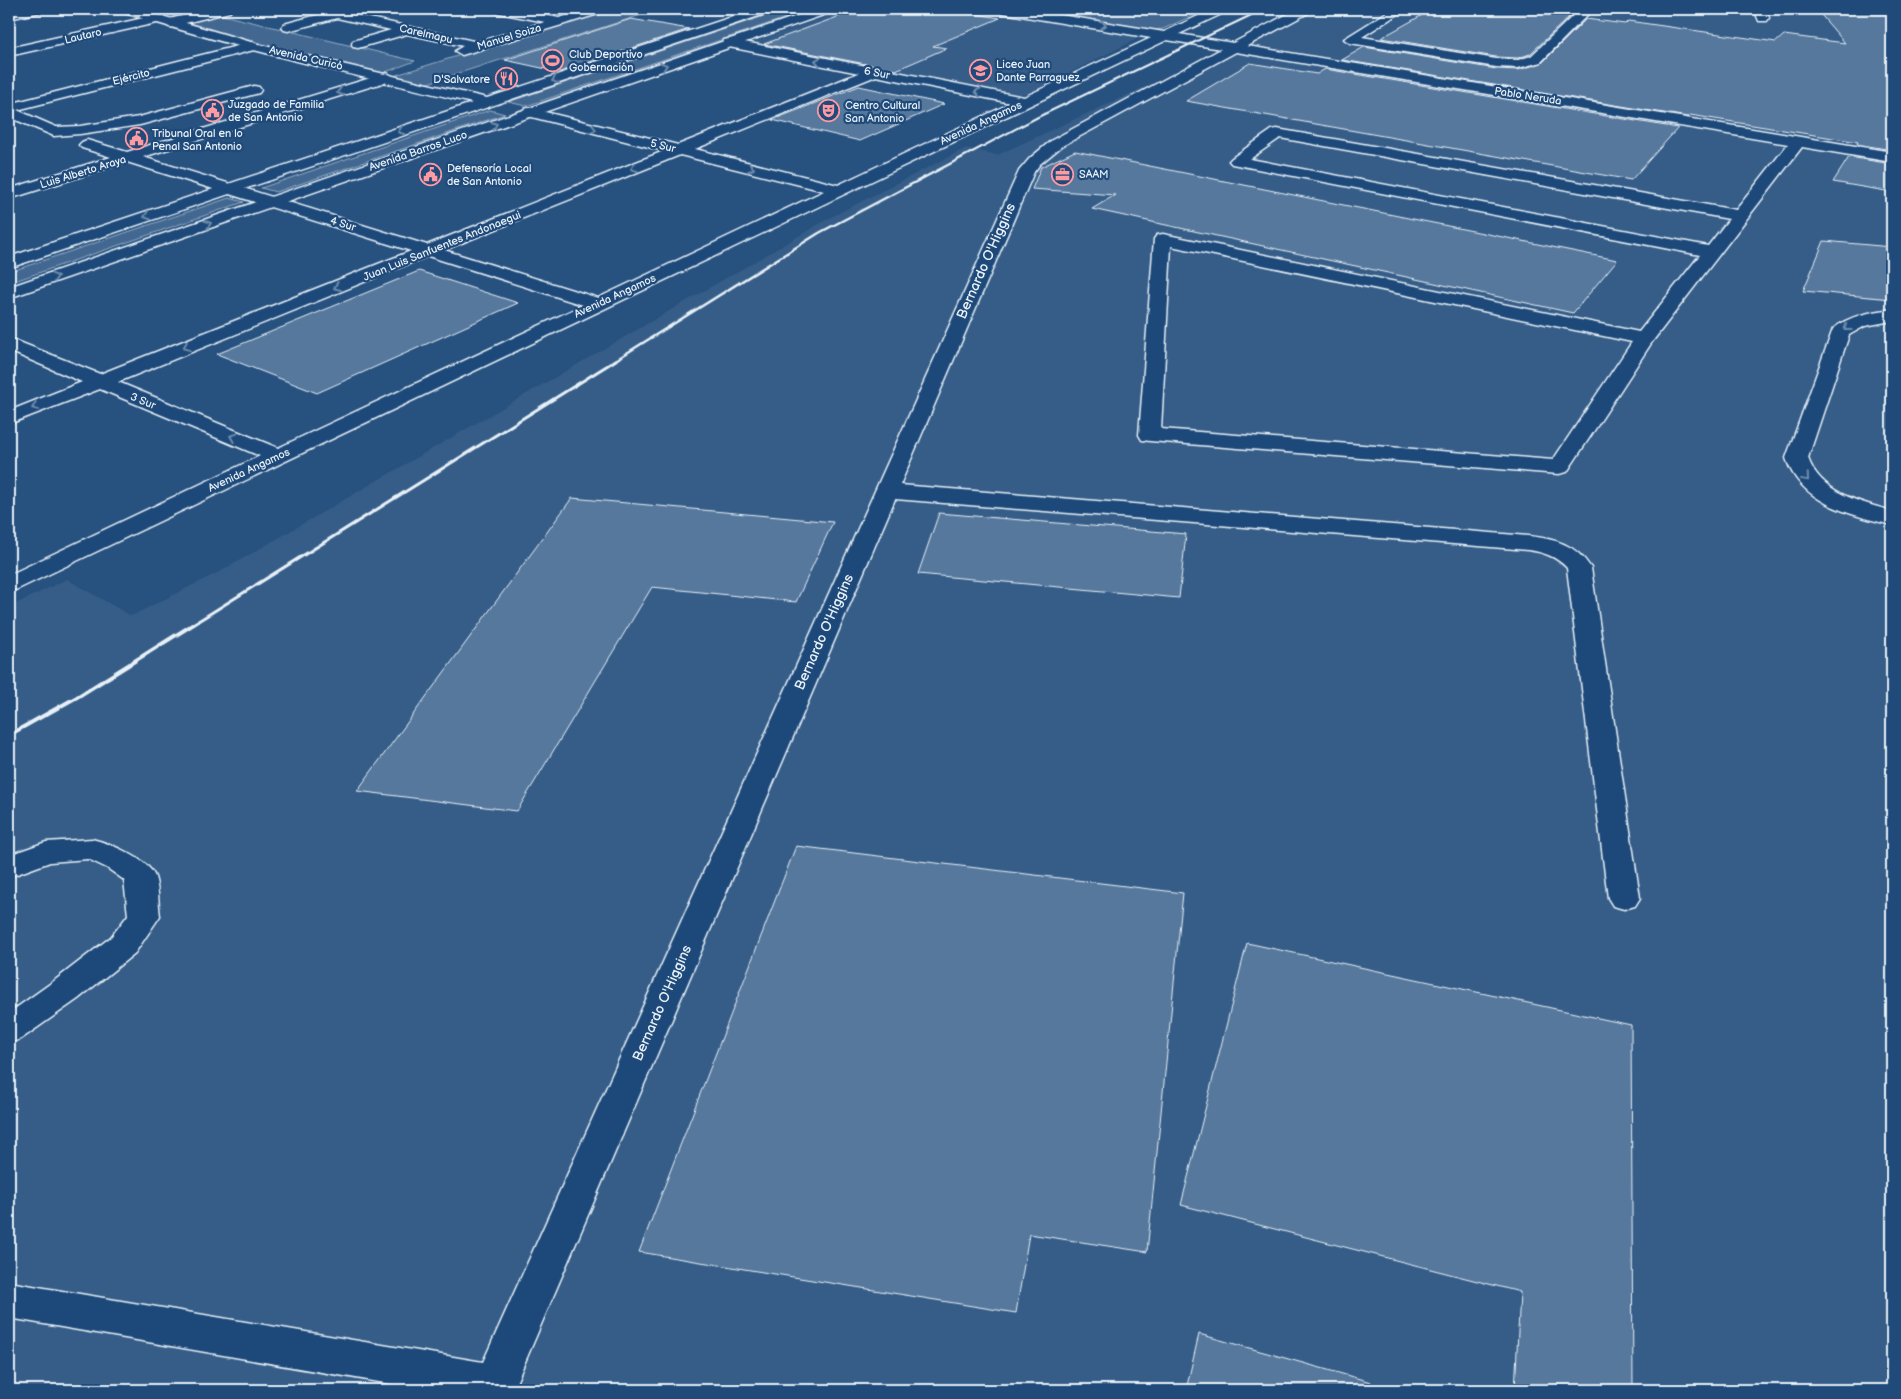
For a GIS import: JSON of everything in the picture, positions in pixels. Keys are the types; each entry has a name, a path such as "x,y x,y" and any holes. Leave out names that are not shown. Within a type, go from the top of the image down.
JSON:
{"street":[{"path":"9,15 37,9"},
{"name":"Avenida Curicó","path":"126,9 253,46 488,102"},
{"name":"Lautaro","path":"9,52 217,9"},
{"name":"Carelmapu","path":"314,9 479,46"},
{"path":"498,9 559,22"},
{"name":"Manuel Soiza","path":"446,56 601,9"},
{"name":"Avenida Barros Luco","path":"9,263 767,9"},
{"name":"Avenida Barros Luco","path":"9,293 828,9"},
{"name":"Pablo Neruda","path":"1003,9 1892,156"},
{"name":"Avenida Angamos","path":"9,584 1222,9"},
{"name":"Bernardo O'Higgins","path":"494,1387 1027,171 1035,161 1057,143 1306,9"},
{"path":"1400,9 1350,39 1488,62 1526,63 1536,60 1586,9"},
{"path":"288,27 337,14"},
{"path":"358,44 407,30"},
{"name":"6 Sur","path":"729,43 1026,102"},
{"name":"Ejército","path":"9,110 253,46"},
{"name":"Juan Luis Sanfuentes Andonaegui","path":"9,418 874,72"},
{"name":"Luis Alberto Araya","path":"9,194 386,77"},
{"path":"9,110 54,132 80,130 140,121 254,90"},
{"name":"5 Sur","path":"488,102 838,190"},
{"path":"1712,252 1237,161 1277,133 1740,216"},
{"path":"1644,339 1163,239 1150,435 1559,467 1644,339 1799,141"},
{"name":"4 Sur","path":"86,145 600,304"},
{"path":"1892,315 1854,322 1840,333 1798,458 1802,474 1822,492 1854,507 1892,518"},
{"name":"3 Sur","path":"9,344 278,456"},
{"path":"886,491 1528,542 1562,552 1570,557 1579,568 1624,898"},
{"path":"9,867 46,852 92,849 118,861 140,876 144,916 122,944 66,990 9,1030"},
{"path":"9,1300 494,1387"}],"shaded area":[{"path":"146,9 190,9 200,11 180,18"},
{"path":"609,9 660,9 428,83 393,76"},
{"path":"785,9 812,9 526,106 508,102"},
{"name":"Liceo Juan Dante Parraguez","path":"848,9 973,9 1141,37 1023,96 748,44"},
{"path":"1029,9 1207,9 1163,29 1154,30"},
{"path":"1313,9 1892,9 1892,1390 9,1390 9,607 67,579 131,616 223,570 833,216 966,148 997,155"},
{"path":"214,13 415,61 383,73 248,41 182,22"},
{"path":"490,110 505,114 276,192 261,188"},
{"path":"229,198 244,202 9,283 9,272"}],"building":[{"path":"859,9 945,9 1000,18 933,46 947,48 896,70 764,44"},
{"path":"1433,9 1519,9 1570,16 1530,54 1518,58 1496,57 1381,38"},
{"path":"1816,9 1892,9 1892,150 1857,144 1858,142 1690,115 1688,117 1342,60 1364,47 1496,69 1518,70 1542,63 1586,19 1625,24 1628,21 1776,42 1784,35 1845,43"},
{"path":"631,19 689,29 560,72 505,60"},
{"path":"1250,63 1317,74 1325,69 1678,128 1631,180 1186,101"},
{"name":"Centro Cultural San Antonio","path":"859,86 944,104 860,141 772,120"},
{"path":"1075,151 1617,260 1573,313 1092,209 1115,195 1032,189 1041,167"},
{"path":"1849,157 1892,164 1892,192 1833,182"},
{"path":"1824,241 1892,247 1892,299 1803,291"},
{"path":"419,271 518,303 317,393 217,354"},
{"path":"572,498 833,522 796,602 652,587 517,811 357,791"},
{"path":"939,513 1186,534 1179,598 918,574"},
{"path":"796,846 1183,893 1147,1252 1029,1234 1016,1313 639,1252"},
{"path":"1247,943 1631,1025 1633,1390 1515,1390 1520,1292 1181,1205"},
{"path":"1199,1334 1371,1382 1370,1390 1186,1390"}],"railway":[{"path":"961,158 1038,117 1264,9"},
{"path":"614,361 819,233 963,157"},
{"path":"195,623 616,360"},
{"path":"9,735 77,697 197,622"}],"place":[{"name":"Club Deportivo Gobernación","path":"553,60"},
{"name":"Liceo Juan Dante Parraguez","path":"980,70"},
{"name":"D'Salvatore","path":"506,79"},
{"name":"Juzgado de Familia de San Antonio","path":"212,110"},
{"name":"Centro Cultural San Antonio","path":"829,111"},
{"name":"Tribunal Oral en lo Penal San Antonio","path":"136,139"},
{"name":"Defensoría Local de San Antonio","path":"431,174"},
{"name":"SAAM","path":"1063,174"}]}
